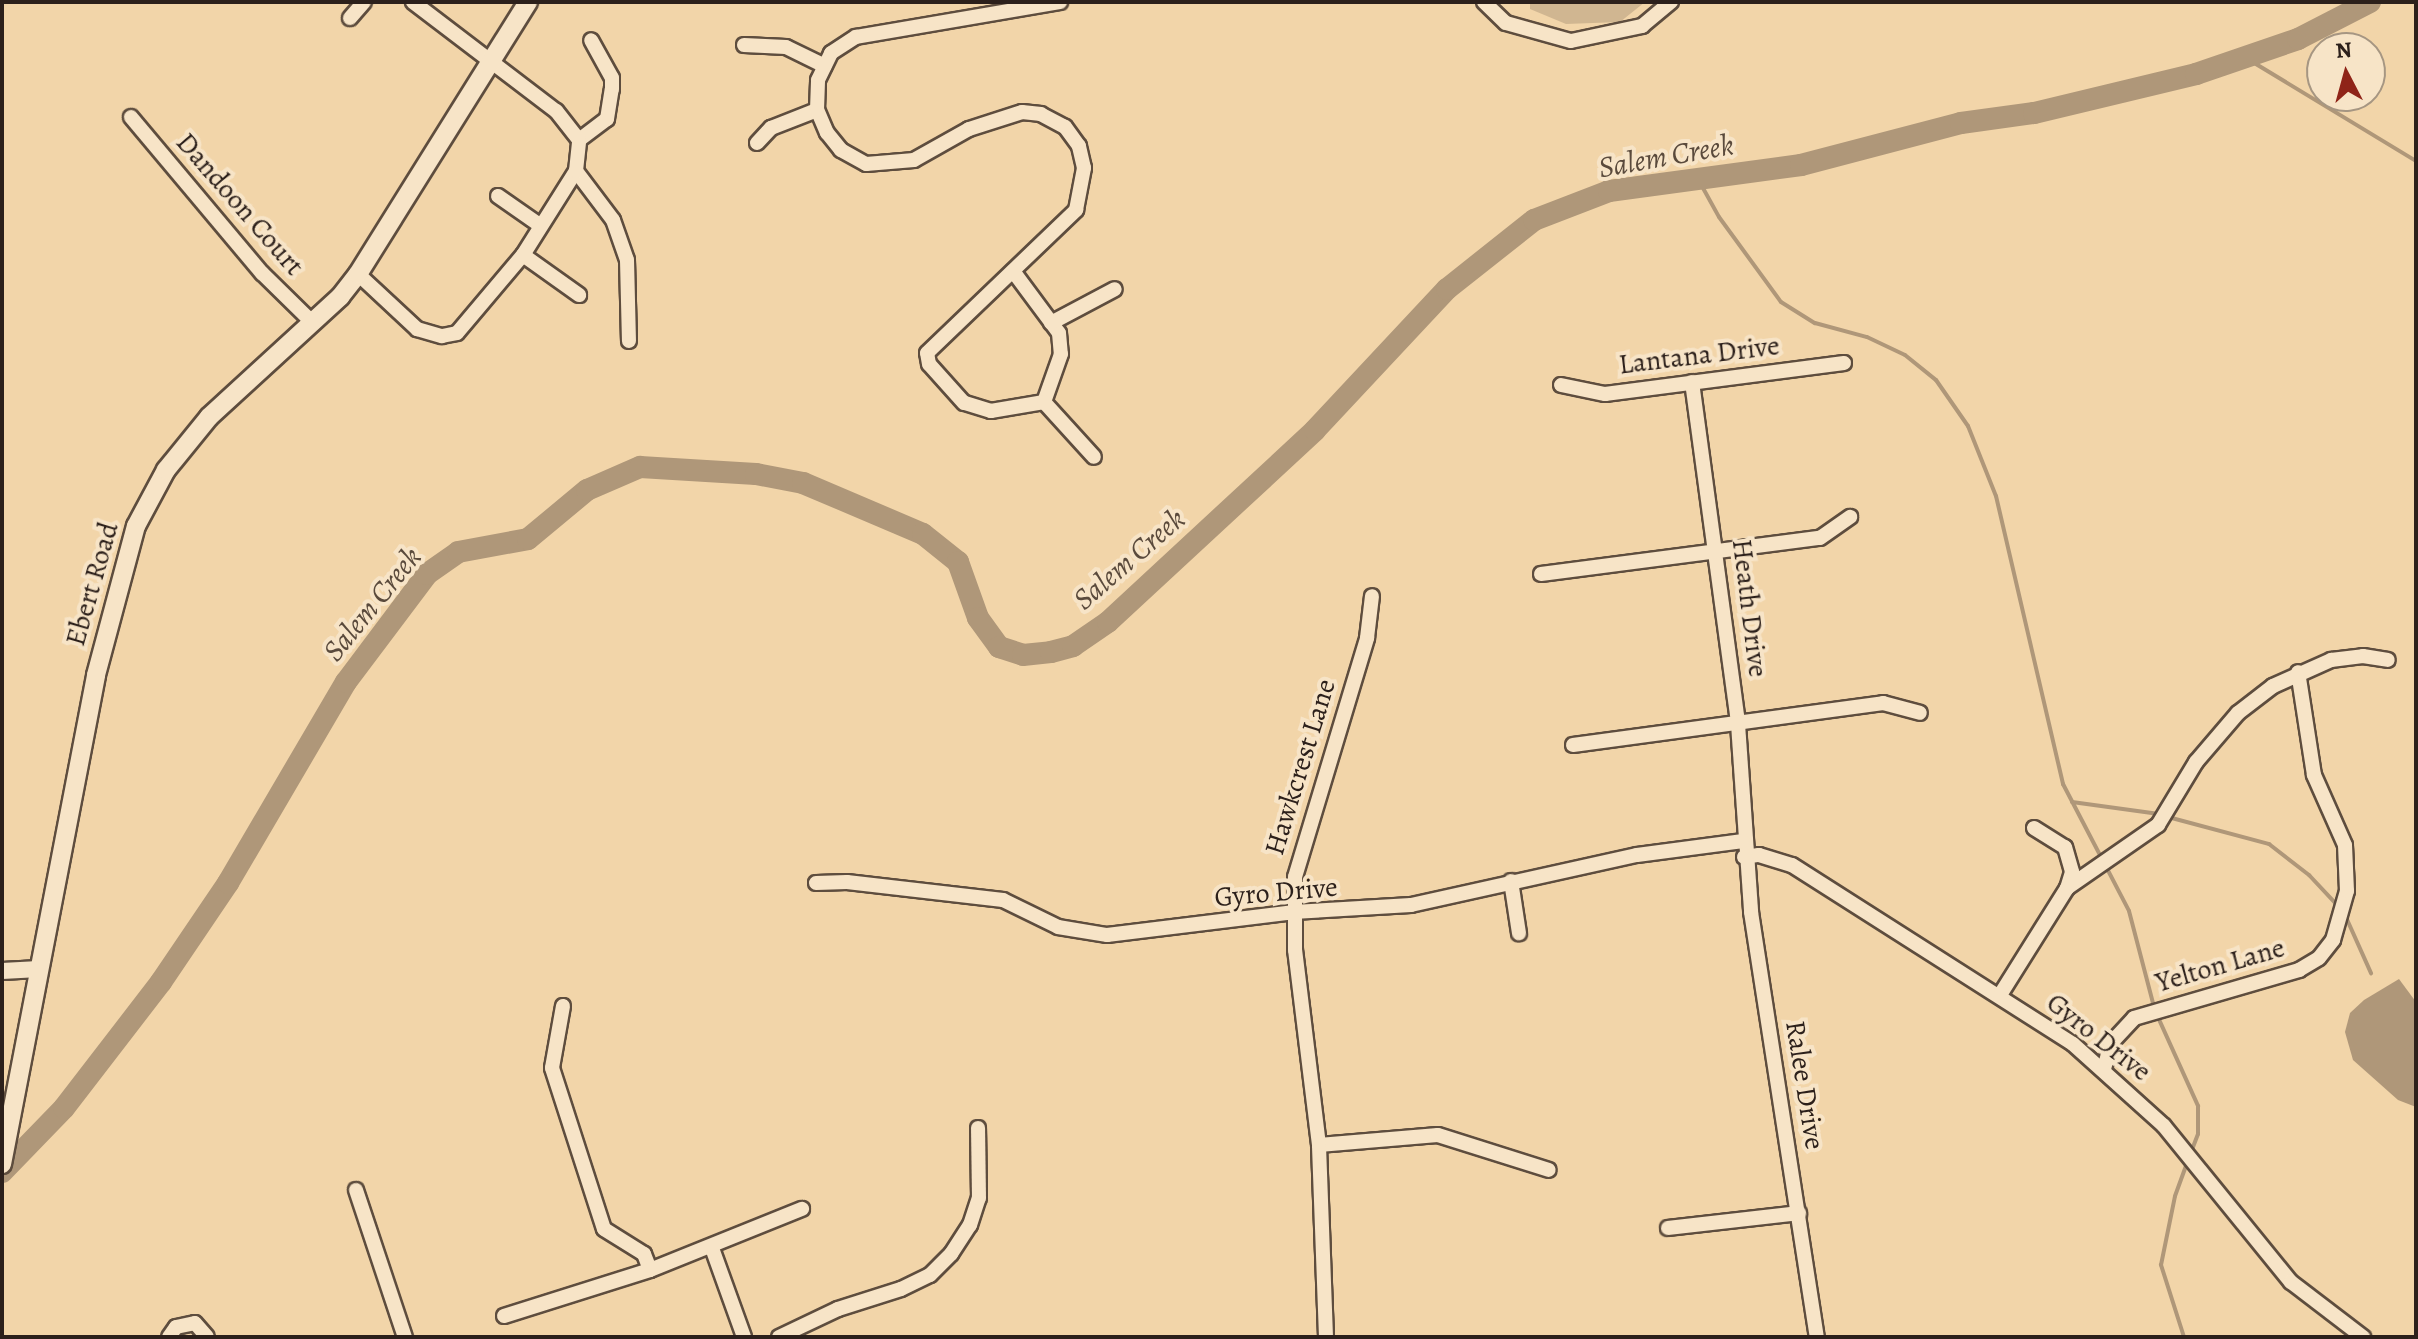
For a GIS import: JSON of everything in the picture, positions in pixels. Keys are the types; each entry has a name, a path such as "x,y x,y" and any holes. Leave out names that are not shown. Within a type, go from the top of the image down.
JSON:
{"main road":[{"name":"Ebert Road","path":"2,1164 96,675 136,526 166,470 192,437 313,323 358,274 528,2"}],"street":[{"path":"350,18 364,2"},
{"path":"358,274 417,329 442,336 466,328 523,255 576,171 579,140 556,111 489,63 413,2"},
{"path":"1044,402 991,411 964,403 929,364 927,353 939,337 1076,210 1084,168 1079,146 1065,127 1041,114 1022,112 969,129 914,160 866,164 841,150 817,110 818,80 831,53 856,37 1060,2"},
{"path":"1484,2 1506,23 1571,41 1642,26 1671,2"},
{"path":"579,140 607,119 612,89 612,78 591,40"},
{"path":"744,45 786,47 825,66"},
{"path":"757,143 771,128 817,110"},
{"name":"Dandoon Court","path":"131,117 262,273 313,323"},
{"path":"576,171 613,220 627,260 629,341"},
{"path":"498,196 541,226"},
{"path":"523,255 579,295"},
{"path":"1013,271 1059,333 1061,354 1044,402"},
{"path":"1051,323 1115,289"},
{"name":"Lantana Drive","path":"1561,385 1605,394 1844,363"},
{"name":"Heath Drive","path":"1692,382 1738,724 1743,841"},
{"path":"1044,402 1094,457"},
{"path":"1541,574 1820,538 1850,517"},
{"name":"Hawkcrest Lane","path":"1326,1337 1319,1145 1293,912 1302,843 1367,638 1372,596"},
{"path":"2067,888 2158,825 2196,762 2238,713 2298,672 2331,660 2363,656 2388,660"},
{"name":"Yelton Lane","path":"2104,1069 2111,1043 2134,1018 2299,970 2319,958 2333,940 2347,891 2345,845 2314,775 2298,672"},
{"path":"1573,745 1883,703 1920,713"},
{"path":"2000,995 2067,888 2072,872 2065,847 2034,828"},
{"name":"Gyro Drive","path":"816,883 847,882 1003,900 1058,927 1107,935 1293,912 1411,905 1511,881 1743,841"},
{"name":"Ralee Drive","path":"1743,841 1817,1337"},
{"name":"Gyro Drive","path":"1744,857 1759,855 1792,865 2000,995 2104,1069 2164,1126 2291,1282 2363,1337"},
{"path":"1511,881 1519,933"},
{"path":"2,971 39,969"},
{"path":"563,1006 552,1068 604,1229 644,1254 650,1270"},
{"path":"779,1337 838,1309 901,1289 930,1275 951,1254 970,1225 979,1198 978,1128"},
{"path":"1319,1145 1438,1135 1549,1170"},
{"path":"356,1190 405,1337"},
{"path":"504,1316 712,1248 802,1209"},
{"path":"1668,1228 1799,1213"},
{"path":"712,1248 744,1337"},
{"path":"169,1337 176,1327 195,1323 207,1337"}],"shaded area":[{"path":"1530,2 1645,2 1620,22 1566,24 1530,9"},
{"path":"2399,979 2416,1002 2416,1107 2398,1100 2353,1060 2345,1032 2350,1013 2364,1000"}],"waterway":[{"name":"Salem Creek","path":"2,1172 64,1108 161,982 228,883 346,682 427,574 458,552 528,539 587,490 640,467 756,474 803,483 923,534 958,562 978,618 999,647 1023,655 1073,646 1108,622 1315,430 1447,289 1534,220 1609,191 1801,165 1961,123 2034,113 2196,74 2298,39 2370,2"},
{"path":"2246,58 2416,161"},
{"path":"1698,179 1719,217 1781,302 1815,323 1867,337 1905,355 1936,380 1968,426 1996,496 2063,784 2129,911 2154,1007"},
{"path":"2072,802 2159,814"},
{"path":"2168,817 2269,844 2309,875 2338,906"},
{"path":"2345,915 2371,973"},
{"path":"2157,1015 2198,1106 2198,1134 2191,1152"},
{"path":"2184,1337 2161,1265 2175,1196 2188,1161"}]}
